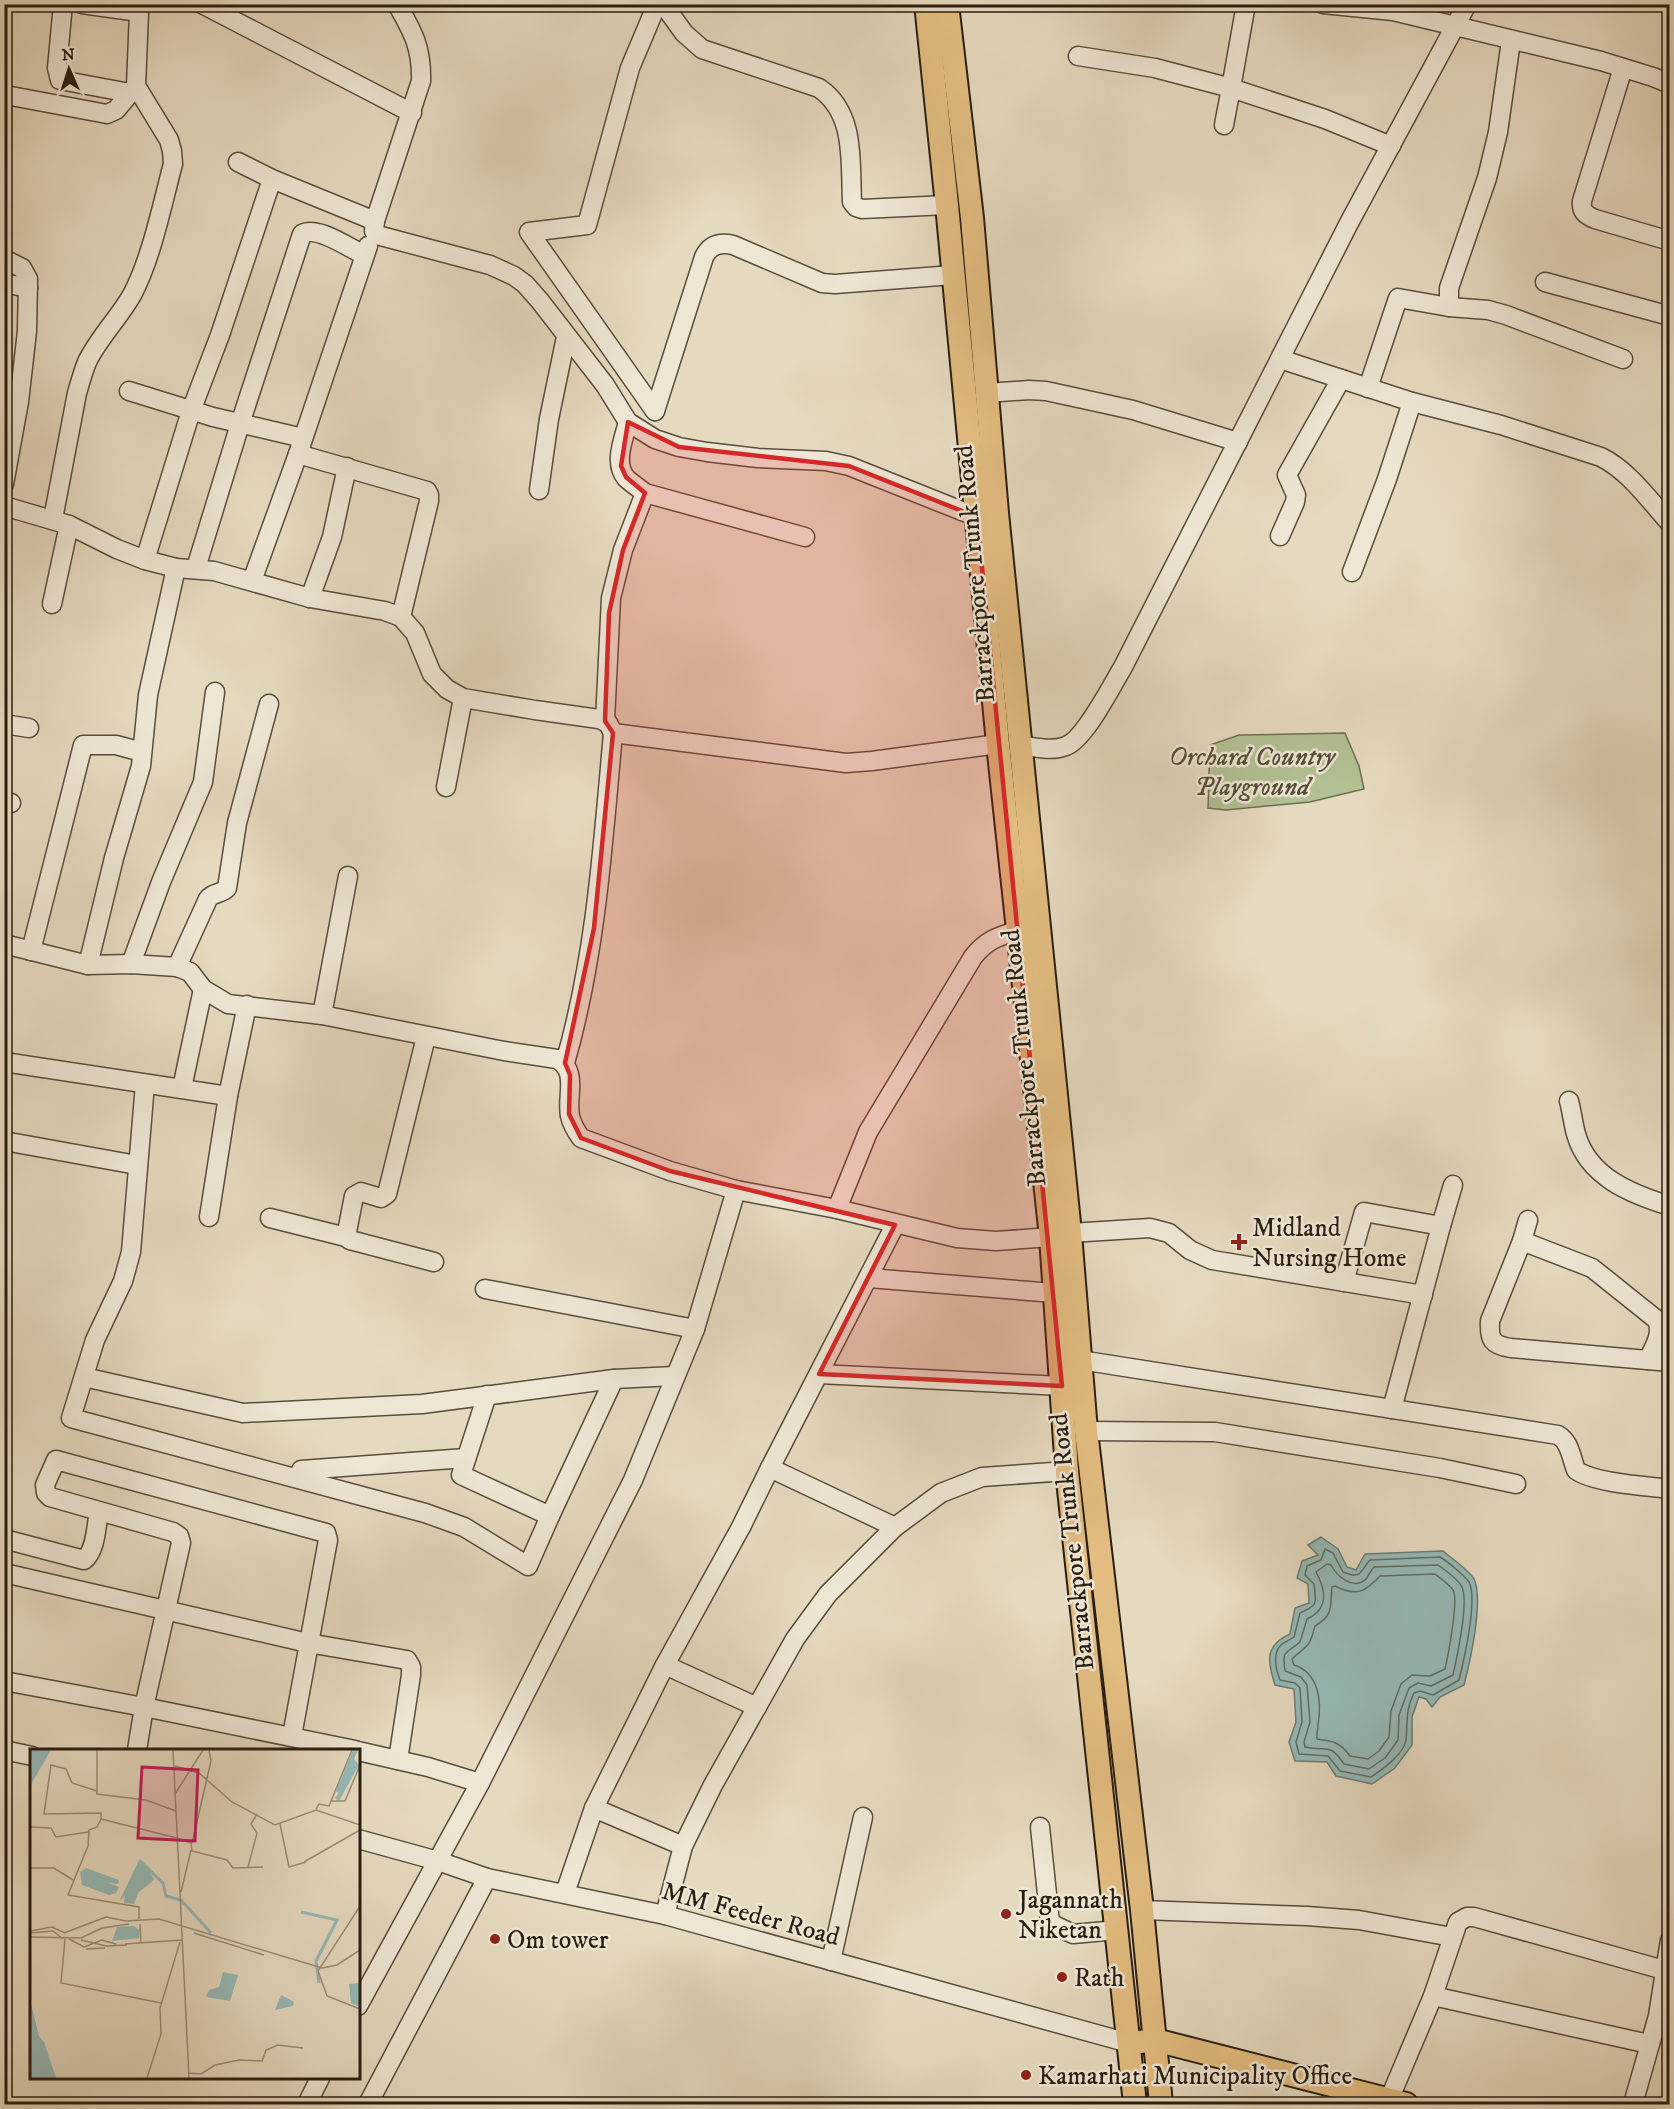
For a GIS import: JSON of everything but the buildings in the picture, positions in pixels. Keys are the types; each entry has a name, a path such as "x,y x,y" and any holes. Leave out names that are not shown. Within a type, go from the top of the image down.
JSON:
{"main road":[{"name":"Barrackpore Trunk Road","path":"926,4 976,517 1009,745 1029,821 1060,1235 1054,1293 1067,1471 1135,2104"},
{"name":"Barrackpore Trunk Road","path":"947,4 972,218 986,393 1009,745 1018,930 1060,1235 1080,1360 1086,1431 1142,1910 1161,2104"},
{"path":"1130,2043 1155,2040 1397,2102"}],"street":[{"path":"63,4 57,68 60,80 133,90"},
{"path":"52,604 77,393 88,360 122,313 137,284 172,164 169,140 133,90 133,7 82,4"},
{"path":"202,4 412,113"},
{"path":"252,581 375,227 421,81 422,64 419,48 414,33 397,4"},
{"path":"657,4 630,68 587,225 529,232 655,411 704,257 712,246 724,243 733,245 822,283 953,275"},
{"path":"663,4 684,33 702,49 819,88 831,98 846,121 852,202 856,207 862,209 947,205"},
{"path":"1224,125 1246,4"},
{"path":"1323,4 1393,12 1573,54 1670,84"},
{"path":"4,506 61,522 145,560 176,568 214,571 310,598 385,611 401,617 415,633 432,674 447,689 463,698 609,727 846,762 1009,745 1047,749 1066,746 1083,732 1123,667 1280,359 1467,4"},
{"path":"1449,307 1449,288 1487,178 1498,132 1511,41"},
{"path":"1078,56 1155,68 1231,88 1325,120 1391,146"},
{"path":"1623,68 1581,201 1581,208 1586,216 1670,241"},
{"path":"11,96 107,114 116,110 133,90"},
{"path":"238,162 375,227 379,236 489,265 514,276 525,284 540,301 604,385 628,422 655,439 679,447 748,457 826,461 849,466 976,517"},
{"path":"145,560 190,411 220,335 272,179"},
{"path":"196,568 302,234 307,231 316,231 364,255"},
{"path":"4,260 25,271 28,288 27,331 12,400 4,484"},
{"path":"1545,282 1670,316"},
{"path":"4,283 28,288"},
{"path":"1368,388 1398,298 1449,307 1488,310 1623,359"},
{"path":"539,490 549,420 566,337"},
{"path":"1280,359 1412,402 1501,425 1601,457 1624,473 1670,523"},
{"path":"1280,536 1296,495 1287,475 1341,379"},
{"path":"129,391 240,424 300,446 347,467 427,491 429,495 401,617"},
{"path":"986,393 1046,391 1133,410 1238,442"},
{"path":"1352,572 1387,479 1412,402"},
{"path":"628,422 620,454 621,466 626,477 645,493 805,537"},
{"path":"310,598 334,528 347,467"},
{"path":"645,493 623,550 611,598 609,727 594,928 579,1014 565,1063 570,1075 570,1114 573,1126 581,1138 592,1144 670,1171 736,1190 837,1209 895,1225 957,1238 996,1241 1150,1228 1169,1233 1190,1250 1212,1260 1423,1295"},
{"path":"88,965 142,752 148,695 176,568"},
{"path":"131,964 160,882 203,782 215,692"},
{"path":"446,787 463,698"},
{"path":"177,967 208,899 227,888 237,823 269,704"},
{"path":"4,724 29,728"},
{"path":"31,951 83,745 116,745 142,752"},
{"path":"322,1015 348,876"},
{"path":"837,1209 868,1132 973,957 982,945 1018,930"},
{"path":"4,944 88,965 131,964 177,967 190,972 203,989 228,1004 322,1015 557,1059 565,1063"},
{"path":"182,1088 203,989"},
{"path":"209,1217 228,1096 247,1005"},
{"path":"346,1237 354,1196 361,1192 381,1198 387,1194 426,1036"},
{"path":"4,1062 228,1096"},
{"path":"145,1084 131,1252 123,1281 95,1340 71,1418 425,1513 464,1527 528,1566 614,1379"},
{"path":"1569,1101 1576,1136 1594,1167 1613,1183 1670,1206"},
{"path":"4,1141 137,1164"},
{"path":"1392,1409 1453,1185"},
{"path":"360,2002 480,1783 633,1480 695,1329 736,1190"},
{"path":"1344,1282 1364,1212 1441,1226"},
{"path":"270,1218 434,1262"},
{"path":"1528,1220 1490,1321 1492,1341 1499,1346 1511,1348 1670,1362"},
{"path":"565,1893 594,1808 665,1665 741,1527 895,1225"},
{"path":"1522,1241 1592,1268 1657,1320 1660,1326 1659,1334 1648,1360"},
{"path":"869,1278 1054,1293"},
{"path":"485,1289 695,1329"},
{"path":"1080,1360 1558,1435 1567,1444 1576,1470 1580,1473 1593,1478 1670,1489"},
{"path":"819,1374 1062,1386"},
{"path":"84,1377 243,1413 422,1404 614,1379 674,1376"},
{"path":"487,1395 461,1475 550,1516"},
{"path":"1086,1431 1215,1432 1412,1463 1516,1484"},
{"path":"301,1470 466,1458"},
{"path":"137,1749 144,1707 181,1543 179,1536 173,1532 50,1497 46,1493 45,1485 56,1460 324,1531 327,1540 292,1736"},
{"path":"770,1468 895,1527"},
{"path":"665,1915 683,1846 713,1785 795,1639 828,1594 895,1527 941,1493 982,1477 1067,1471"},
{"path":"4,1539 84,1560 92,1549 99,1512"},
{"path":"4,1573 308,1643 406,1660 409,1663 411,1675 398,1760"},
{"path":"665,1665 757,1707"},
{"path":"4,1681 292,1736 348,1749"},
{"path":"4,1750 30,1756"},
{"path":"360,1752 480,1783"},
{"path":"594,1808 683,1846"},
{"path":"831,1961 863,1817"},
{"path":"1040,1827 1050,1923 1073,1934 1117,1930"},
{"name":"MM Feeder Road","path":"360,1840 438,1861 487,1878 665,1915 1130,2043"},
{"path":"368,2104 487,1878"},
{"path":"1142,1910 1359,1920 1452,1936"},
{"path":"1397,2102 1452,1936 1460,1921 1467,1917 1474,1917 1664,1970"},
{"path":"1633,2104 1658,2016 1670,1940"},
{"path":"1433,1996 1649,2044"},
{"path":"307,2104 320,2079"}],"highlighted area":[{"path":"628,422 679,447 849,466 977,517 1062,1386 819,1374 895,1225 670,1171 581,1138 569,1114 570,1075 565,1063 594,928 613,733 605,721 609,613 623,550 645,493 626,477 621,466"}],"green space":[{"name":"Orchard Country Playground","path":"1345,733 1359,766 1364,789 1310,802 1226,810 1208,808 1210,745 1239,735"}],"water":[{"path":"1321,1537 1338,1549 1347,1567 1356,1570 1365,1554 1443,1551 1465,1568 1474,1579 1477,1589 1475,1631 1464,1685 1440,1697 1432,1707 1426,1699 1419,1697 1412,1717 1412,1745 1395,1768 1372,1784 1336,1776 1327,1762 1295,1761 1289,1742 1296,1722 1294,1689 1275,1685 1270,1668 1272,1649 1282,1638 1290,1634 1295,1608 1309,1603 1308,1584 1297,1578 1302,1561 1318,1555 1308,1545"}],"place":[{"name":"Midland Nursing Home","path":"1239,1242"},
{"name":"Jagannath Niketan","path":"1006,1914"},
{"name":"Om tower","path":"495,1939"},
{"name":"Rath","path":"1062,1977"},
{"name":"Kamarhati Municipality Office","path":"1026,2075"}]}
